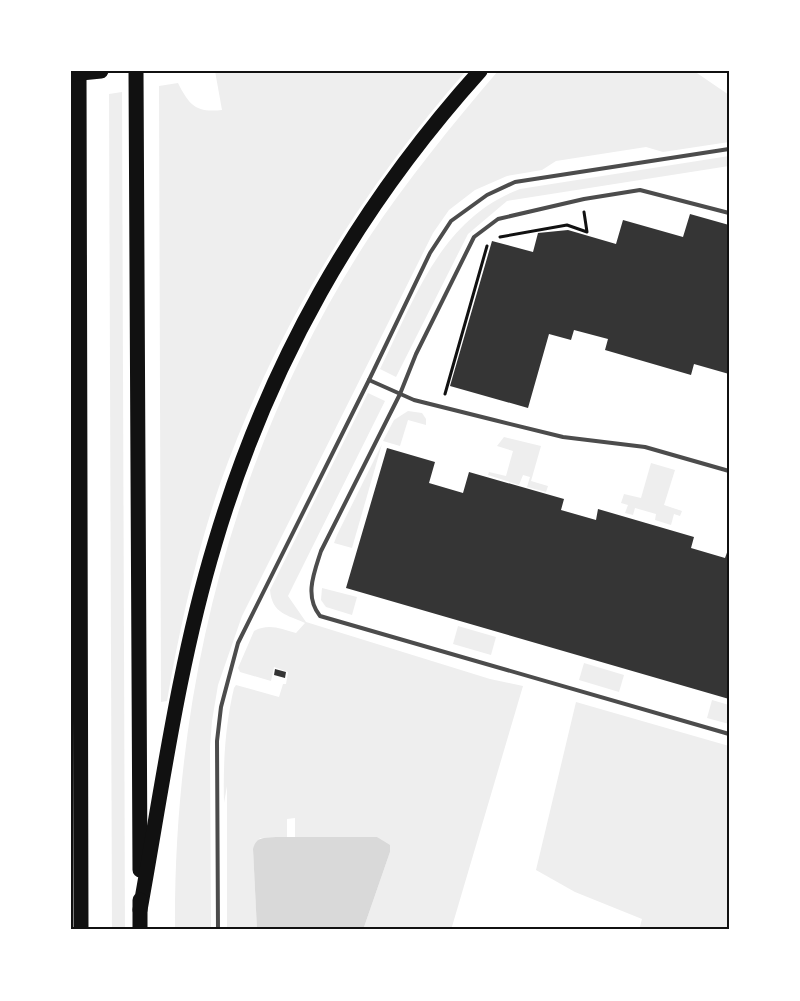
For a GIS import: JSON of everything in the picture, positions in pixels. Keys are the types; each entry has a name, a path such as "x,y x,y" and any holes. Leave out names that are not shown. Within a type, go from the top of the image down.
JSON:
{"highway":[{"path":"80,71 81,930"},
{"path":"71,74 101,71"},
{"path":"136,71 140,930"},
{"path":"140,910 195,621 214,543 258,419 308,311 338,258 396,173 444,112 480,71"}],"lane":[{"path":"218,930 217,741 221,707 238,643 430,253 451,221 487,195 515,182 729,149"},
{"path":"729,213 640,190 584,199 498,219 474,237 416,354 400,394 321,551 313,579 311,595 320,616 729,734"},
{"path":"369,380 400,394 442,407 563,438 645,447 729,471"}],"path":[{"path":"499,237 567,226 587,232 584,199"},
{"path":"442,407 489,238"}],"shaded area":[{"path":"215,71 466,71 427,117 356,214 324,264 267,370 243,425 212,507 189,590 167,701 161,702 159,86 178,83 194,106 213,111 222,110"},
{"path":"498,71 694,71 729,95 729,142 663,152 646,147 556,161 542,170 507,176 475,190 449,210 433,233 242,616 218,685 212,721 210,747 211,930 175,930 177,839 186,748 200,659 221,570 248,484 281,399 321,318 368,239 430,153"},
{"path":"122,92 125,930 112,930 109,94"},
{"path":"729,156 729,166 507,201 468,234 396,377 380,369 405,316 433,264 469,220 492,202 520,189"},
{"path":"368,393 385,401 288,596 306,622 490,679 523,686 451,930 363,930 390,852 377,837 295,837 295,818 287,819 287,837 260,838 253,849 257,930 227,930 227,786 224,803 224,774 225,745 234,688 236,685 279,697 283,684 286,684 288,672 274,667 271,681 240,672 238,668 254,631 270,627 296,633 305,623 277,609 271,598 270,590"},
{"path":"408,411 422,413 426,419 426,425 408,420 400,446 383,441 394,420"},
{"path":"504,437 541,446 531,481 548,486 546,492 527,487 530,477 523,475 519,485 488,475 489,472 506,476 513,451 497,446"},
{"path":"382,444 352,548 334,543 337,535"},
{"path":"651,463 675,470 664,505 682,511 680,516 674,514 671,525 655,520 656,514 635,508 633,515 625,513 628,505 621,503 624,494 641,498"},
{"path":"322,588 357,597 352,615 326,607 321,600"},
{"path":"458,626 496,637 491,655 453,644"},
{"path":"584,663 624,675 619,692 579,680"},
{"path":"712,700 729,705 729,724 707,718"},
{"path":"576,702 729,746 729,930 639,930 642,919 575,892 536,870"},
{"path":"276,837 377,837 390,845 390,852 363,930 257,930 253,849 259,840"}],"building":[{"path":"690,214 729,225 729,374 694,364 691,375 605,350 608,339 574,330 571,340 549,334 528,408 450,386 492,241 533,252 538,233 568,230 616,244 623,220 683,237"},
{"path":"387,448 435,462 429,483 463,493 469,472 564,499 561,510 596,520 598,509 694,537 691,548 725,558 729,547 729,699 346,588"},
{"path":"275,669 286,672 285,678 274,675"}]}
